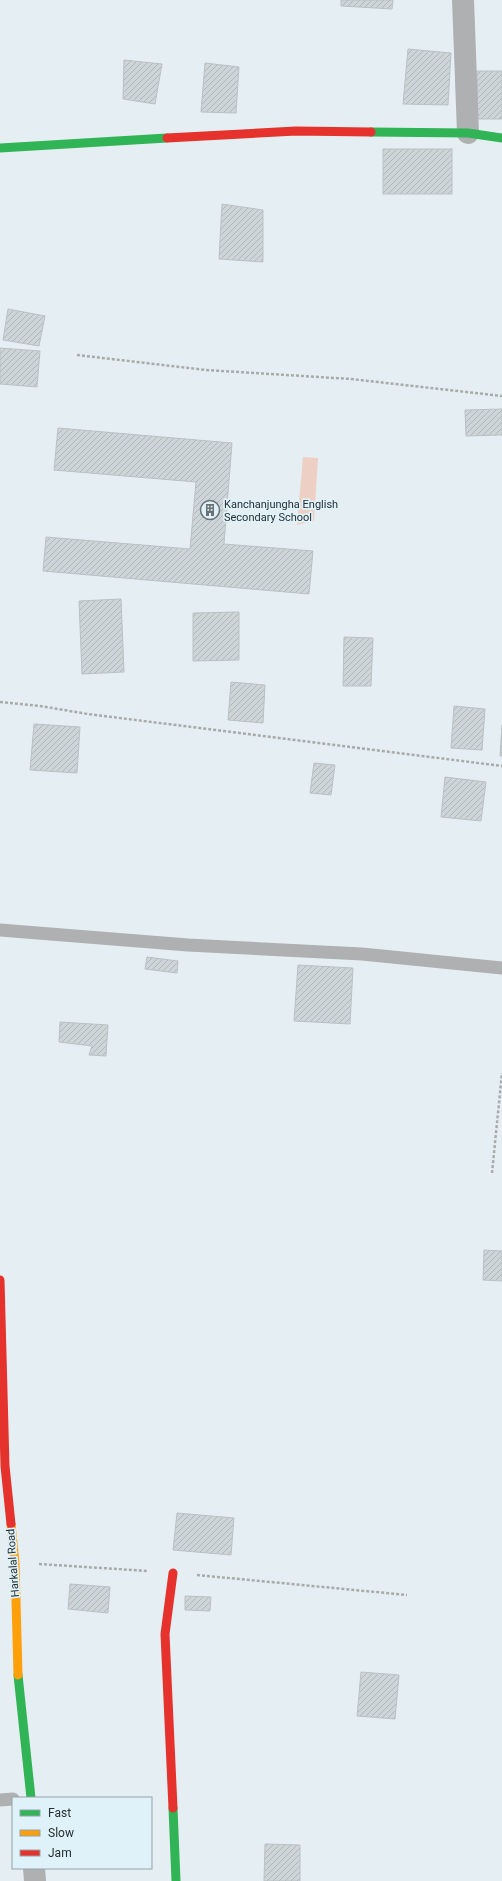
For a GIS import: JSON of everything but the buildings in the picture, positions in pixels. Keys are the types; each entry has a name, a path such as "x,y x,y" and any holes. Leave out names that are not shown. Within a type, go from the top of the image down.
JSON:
{"street":[{"path":"463,0 468,132"},
{"path":"0,148 296,131 468,132 502,138"},
{"name":"Harkalal Road","path":"0,1280 4,1466 15,1563 17,1666 31,1797"},
{"path":"173,1573 165,1634 176,1881"},
{"path":"34,1869 35,1881"}],"lane":[{"path":"0,930 188,945 362,954 502,968"},
{"path":"0,1800 12,1799"}],"path":[{"path":"77,355 206,370 351,379 502,396"},
{"path":"0,702 502,766"},
{"path":"492,1173 502,1073"},
{"path":"15,1563 173,1573 407,1596"}],"shaded area":[{"path":"303,457 318,458 314,521 297,525"}],"traffic: fast":[{"path":"371,132 468,133 502,138"},
{"path":"0,148 167,138"},
{"path":"18,1675 31,1797"},
{"path":"173,1808 176,1881"}],"traffic: slow":[{"path":"11,1524 15,1563 18,1675"}],"traffic: jam":[{"path":"167,138 296,131 371,132"},
{"path":"0,1280 5,1466 11,1524"},
{"path":"173,1573 165,1634 173,1808"}],"place":[{"name":"Kanchanjungha English Secondary School","path":"210,510"}]}
